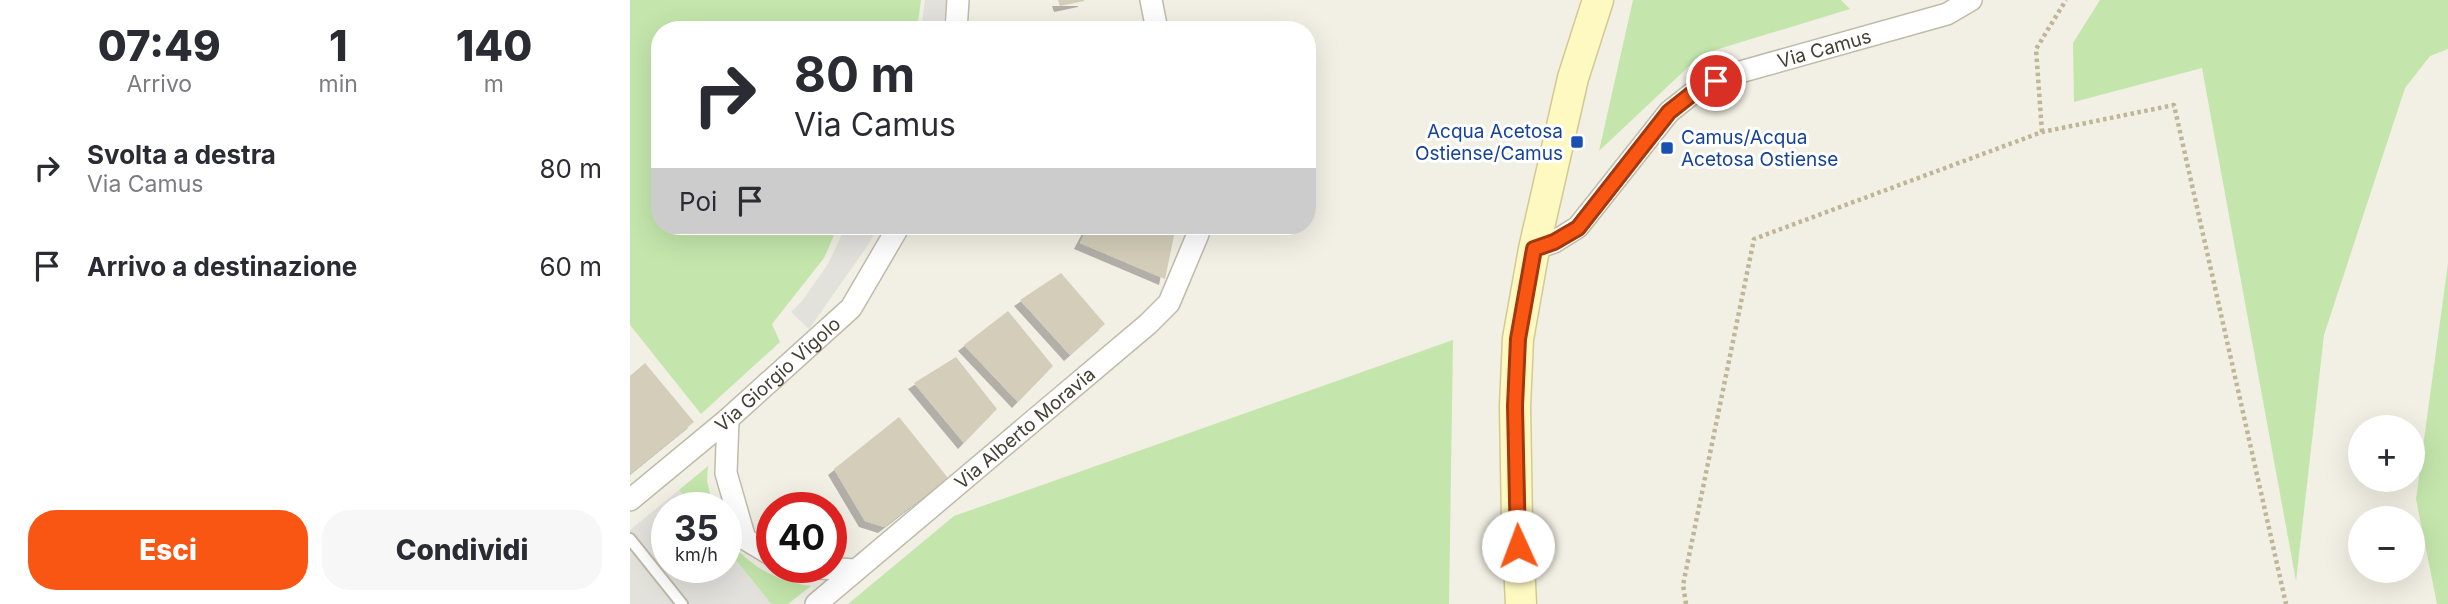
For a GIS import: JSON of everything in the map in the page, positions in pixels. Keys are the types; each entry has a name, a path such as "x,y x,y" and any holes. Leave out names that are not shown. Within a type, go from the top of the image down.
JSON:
{"street":[{"path":"957,21 958,0"},
{"path":"1151,0 1155,21"},
{"path":"1518,601 1515,406 1518,339 1534,249 1573,78 1598,0"},
{"name":"Via Camus","path":"1534,249 1554,242 1578,228 1669,112 1698,89 1734,74 1947,14 1971,0"},
{"name":"Via Giorgio Vigolo","path":"630,499 728,419 851,308 894,235"},
{"name":"Via Alberto Moravia","path":"816,604 1148,324 1169,303 1199,235"},
{"path":"728,419 726,473 745,539 756,546"},
{"path":"847,570 856,570"}],"lane":[{"path":"630,539 682,604"}],"path":[{"path":"2042,132 2036,49 2066,0"},
{"path":"1686,604 1683,584 1754,239 2042,132 2174,106 2286,604"}],"green space":[{"path":"630,0 921,0 918,21 651,21 651,235 834,235 824,258 772,324 780,342 701,414 630,325"},
{"path":"1633,0 1841,0 1850,9 1702,54 1599,151"},
{"path":"2100,0 2448,0 2448,49 2430,56 2405,88 2324,335 2296,581 2202,68 2074,102 2073,43"},
{"path":"2448,263 2448,604 2437,604 2425,544 2425,506 2417,506 2416,499 2417,492 2425,492 2425,433"},
{"path":"1453,340 1449,604 848,604 954,516"},
{"path":"708,466 710,492 679,490"},
{"path":"742,554 756,565 756,583 795,583 811,586 788,604 771,604 742,568"}],"shaded area":[{"path":"925,0 947,0 944,21 922,21"},
{"path":"842,235 873,235 809,329 791,312 828,264"},
{"path":"651,513 651,583 742,583 742,568 771,604 630,604 630,530"}],"building":[{"path":"1058,0 1084,0 1084,1 1060,6"},
{"path":"1084,235 1174,235 1165,279 1080,243"},
{"path":"1061,273 1105,324 1070,355 1020,300"},
{"path":"1008,311 1053,366 1018,402 964,345"},
{"path":"956,357 997,409 964,443 914,383"},
{"path":"645,363 694,422 630,474 630,376"},
{"path":"899,417 948,478 884,527 865,521 834,469"}],"place":[{"name":"Acqua Acetosa Ostiense/Camus","path":"1577,142"},
{"name":"Camus/Acqua Acetosa Ostiense","path":"1667,148"}],"route":[{"path":"1518,546 1515,406 1518,339 1534,249 1554,242 1578,228 1669,112 1698,89 1716,81"}]}
